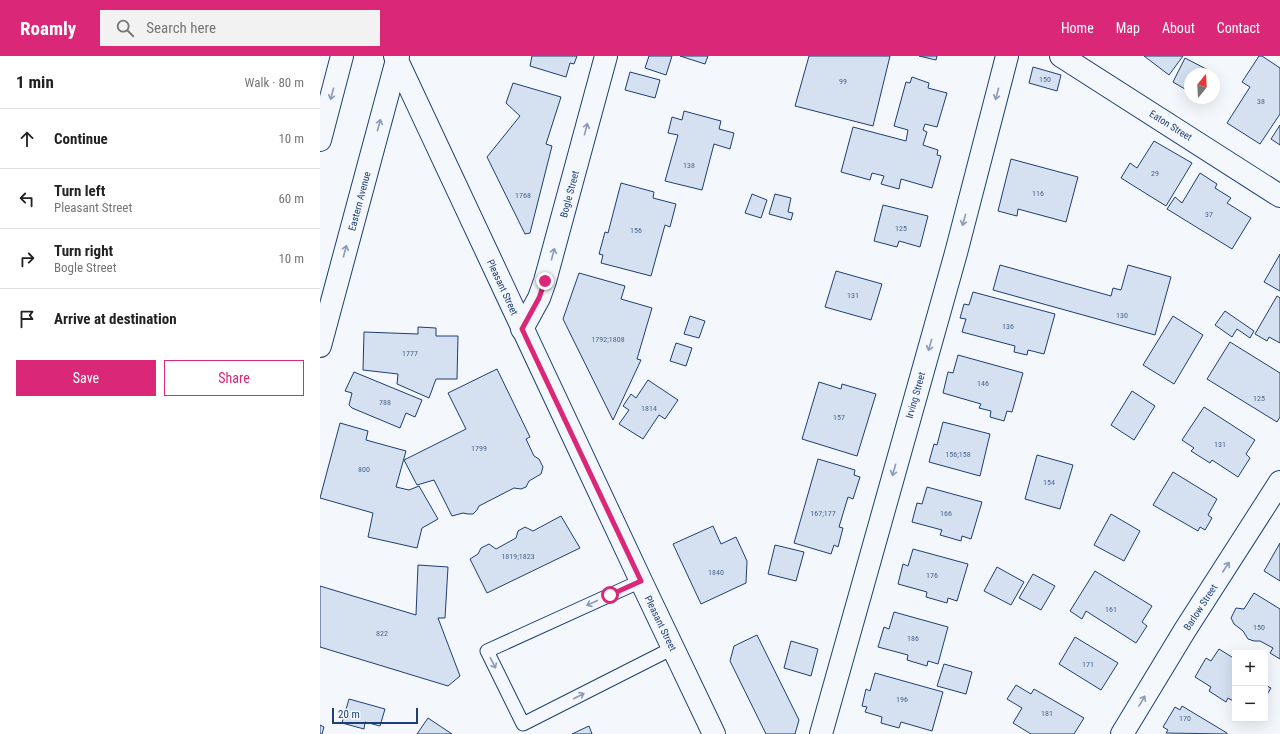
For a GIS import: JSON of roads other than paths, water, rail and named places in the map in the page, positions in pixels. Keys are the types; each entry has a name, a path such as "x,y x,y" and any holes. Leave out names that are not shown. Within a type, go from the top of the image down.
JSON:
{"street":[{"path":"320,140 342,56"},
{"name":"Bogle Street","path":"522,329 539,298 547,275 606,56"},
{"name":"Irving Street","path":"821,734 956,253 1007,56"},
{"name":"Eaton Street","path":"1061,56 1280,196"},
{"name":"Pleasant Street","path":"397,57 522,329 714,734"},
{"name":"Eastern Avenue","path":"320,346 397,57"},
{"name":"Barlow Street","path":"1122,734 1185,630 1280,482"}],"lane":[{"path":"641,581 487,651 523,724 673,648"}]}
